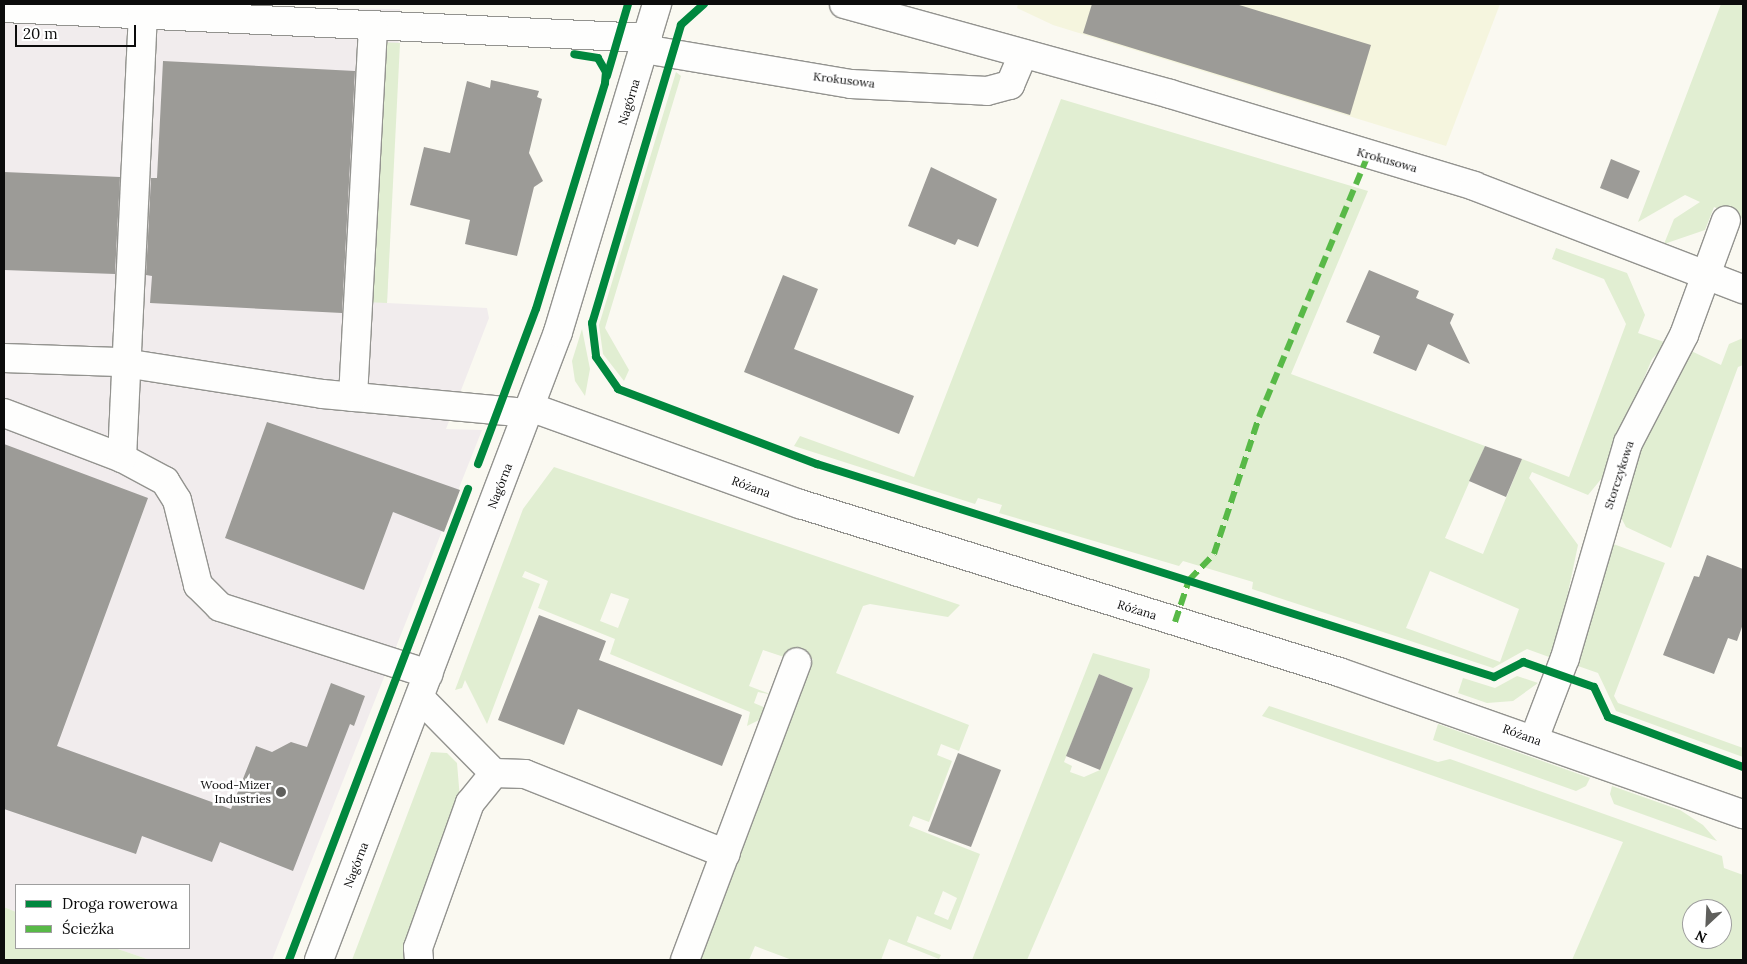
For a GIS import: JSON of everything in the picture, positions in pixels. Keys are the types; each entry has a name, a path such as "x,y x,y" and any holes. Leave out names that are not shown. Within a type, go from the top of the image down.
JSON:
{"street":[{"name":"Nagórna","path":"320,960 563,319 657,4"},
{"name":"Krokusowa","path":"844,4 1023,54 1474,186 1706,273 1743,289"},
{"path":"4,8 386,26 646,44"},
{"path":"122,458 143,15"},
{"path":"353,397 386,26"},
{"name":"Krokusowa","path":"646,44 851,84 987,91 1010,85 1023,54"},
{"name":"Storczykowa","path":"1534,739 1565,658 1628,443 1684,335 1726,220"},
{"name":"Różana","path":"4,358 126,363 353,397 529,410 800,504 1297,658 1534,739 1743,814"},
{"path":"4,413 122,458 165,481 177,500 198,585 220,607 424,686 494,774"},
{"path":"685,960 798,662"},
{"path":"494,774 525,774 726,854"},
{"path":"419,960 418,948 470,803 494,774"}],"shaded area":[{"name":"Wood-Mizer Industries","path":"4,4 400,9 387,303 487,308 489,318 446,429 482,430 272,960 150,960 118,949 190,949 190,884 15,884 15,912 4,907"}],"green space":[{"path":"1018,4 1500,4 1446,146 1053,25 1017,8"},
{"path":"1721,4 1743,4 1743,219 1714,207 1705,230 1664,244 1674,219 1700,202 1685,195 1638,222"},
{"path":"379,42 400,43 387,303 365,302"},
{"path":"676,72 681,76 605,328 629,370 624,381 603,354 599,325"},
{"path":"1061,99 1368,191 1291,374 1485,446 1445,538 1483,554 1522,459 1569,477 1626,324 1604,279 1552,259 1556,248 1627,273 1645,315 1638,333 1667,343 1652,359 1602,478 1588,495 1532,472 1529,478 1578,545 1555,654 1549,657 1527,649 1493,668 1252,589 1253,582 1183,561 1179,566 999,513 1002,505 978,498 975,504 794,446 800,436 914,477","holes":["1430,571 1519,609 1500,662 1406,628"]},
{"path":"582,329 590,369 585,396 575,381 572,361"},
{"path":"1743,338 1743,365 1738,367 1671,548 1626,527 1617,510 1648,424 1689,350 1721,365 1729,344"},
{"path":"554,467 960,605 948,617 870,604 863,606 836,673 969,725 959,751 941,744 937,755 952,761 929,822 913,816 909,826 980,854 951,930 917,916 907,942 941,955 939,959 889,939 881,960 792,960 755,946 749,960 698,960 813,659 790,650 787,658 763,650 749,686 773,695 758,692 754,703 768,709 763,718 747,726 750,712 610,654 615,639 538,608 548,581 525,571 522,577 540,584 487,724 465,680 462,688 455,690 523,509","holes":["611,593 629,599 618,628 600,621","943,891 957,898 948,920 934,914"]},
{"path":"1608,542 1665,563 1614,696 1618,703 1743,748 1743,757 1616,711 1598,673 1578,666"},
{"path":"1093,653 1150,669 1149,677 1027,960 972,960","holes":["1099,674 1133,688 1100,770 1084,777 1070,772 1072,766 1064,762"]},
{"path":"1517,676 1538,683 1513,701 1487,703 1458,693 1463,678 1495,688"},
{"path":"1269,706 1438,762 1450,759 1722,856 1724,868 1743,875 1743,960 1572,960 1623,842 1262,716"},
{"path":"1438,724 1590,778 1586,786 1576,791 1433,740"},
{"path":"431,752 447,753 457,763 460,799 417,909 408,960 352,960"},
{"path":"1612,786 1680,810 1703,825 1717,841 1614,804 1610,794"},
{"path":"4,907 15,912 15,949 118,949 150,960 4,960"}],"building":[{"path":"1092,4 1236,4 1371,45 1350,115 1083,33"},
{"path":"163,61 355,71 342,313 150,303 152,276 146,275 151,178 157,178"},
{"path":"491,80 539,91 537,97 542,99 529,153 543,181 534,187 517,256 465,244 470,220 410,205 424,147 450,153 467,81 490,88"},
{"path":"1611,159 1640,171 1628,199 1600,188"},
{"path":"931,167 997,199 978,247 958,239 955,245 908,226"},
{"path":"4,172 120,177 115,274 4,270"},
{"path":"1369,270 1419,291 1416,298 1454,314 1450,323 1470,364 1428,344 1416,371 1373,353 1380,336 1346,322"},
{"path":"783,275 818,289 794,349 914,396 899,434 744,372"},
{"path":"267,422 460,490 444,532 393,512 364,590 225,538"},
{"path":"4,444 148,498 57,746 231,809 256,746 272,752 291,742 307,747 331,683 365,696 354,726 350,724 293,871 220,842 212,862 142,836 136,854 4,809"},
{"path":"1485,446 1522,459 1506,497 1469,481"},
{"path":"1707,555 1743,569 1743,624 1737,641 1728,638 1714,674 1663,655 1694,576 1699,577"},
{"path":"539,615 606,641 599,660 742,715 722,766 578,709 564,745 498,720"},
{"path":"1099,674 1133,688 1100,770 1066,756"},
{"path":"958,753 1001,770 971,847 928,831"}],"marked path":[{"path":"1175,622 1189,580 1214,554 1259,417 1368,155"}],"cycle path":[{"path":"607,76 628,4"},
{"path":"704,4 681,25 592,323 596,357 618,389 817,464 1494,677 1523,662 1594,687 1608,717 1743,767"},
{"path":"478,464 536,309 605,83 606,72 598,58 574,54"},
{"path":"289,960 468,489"}],"place":[{"name":"Wood-Mizer Industries","path":"281,792"}]}
